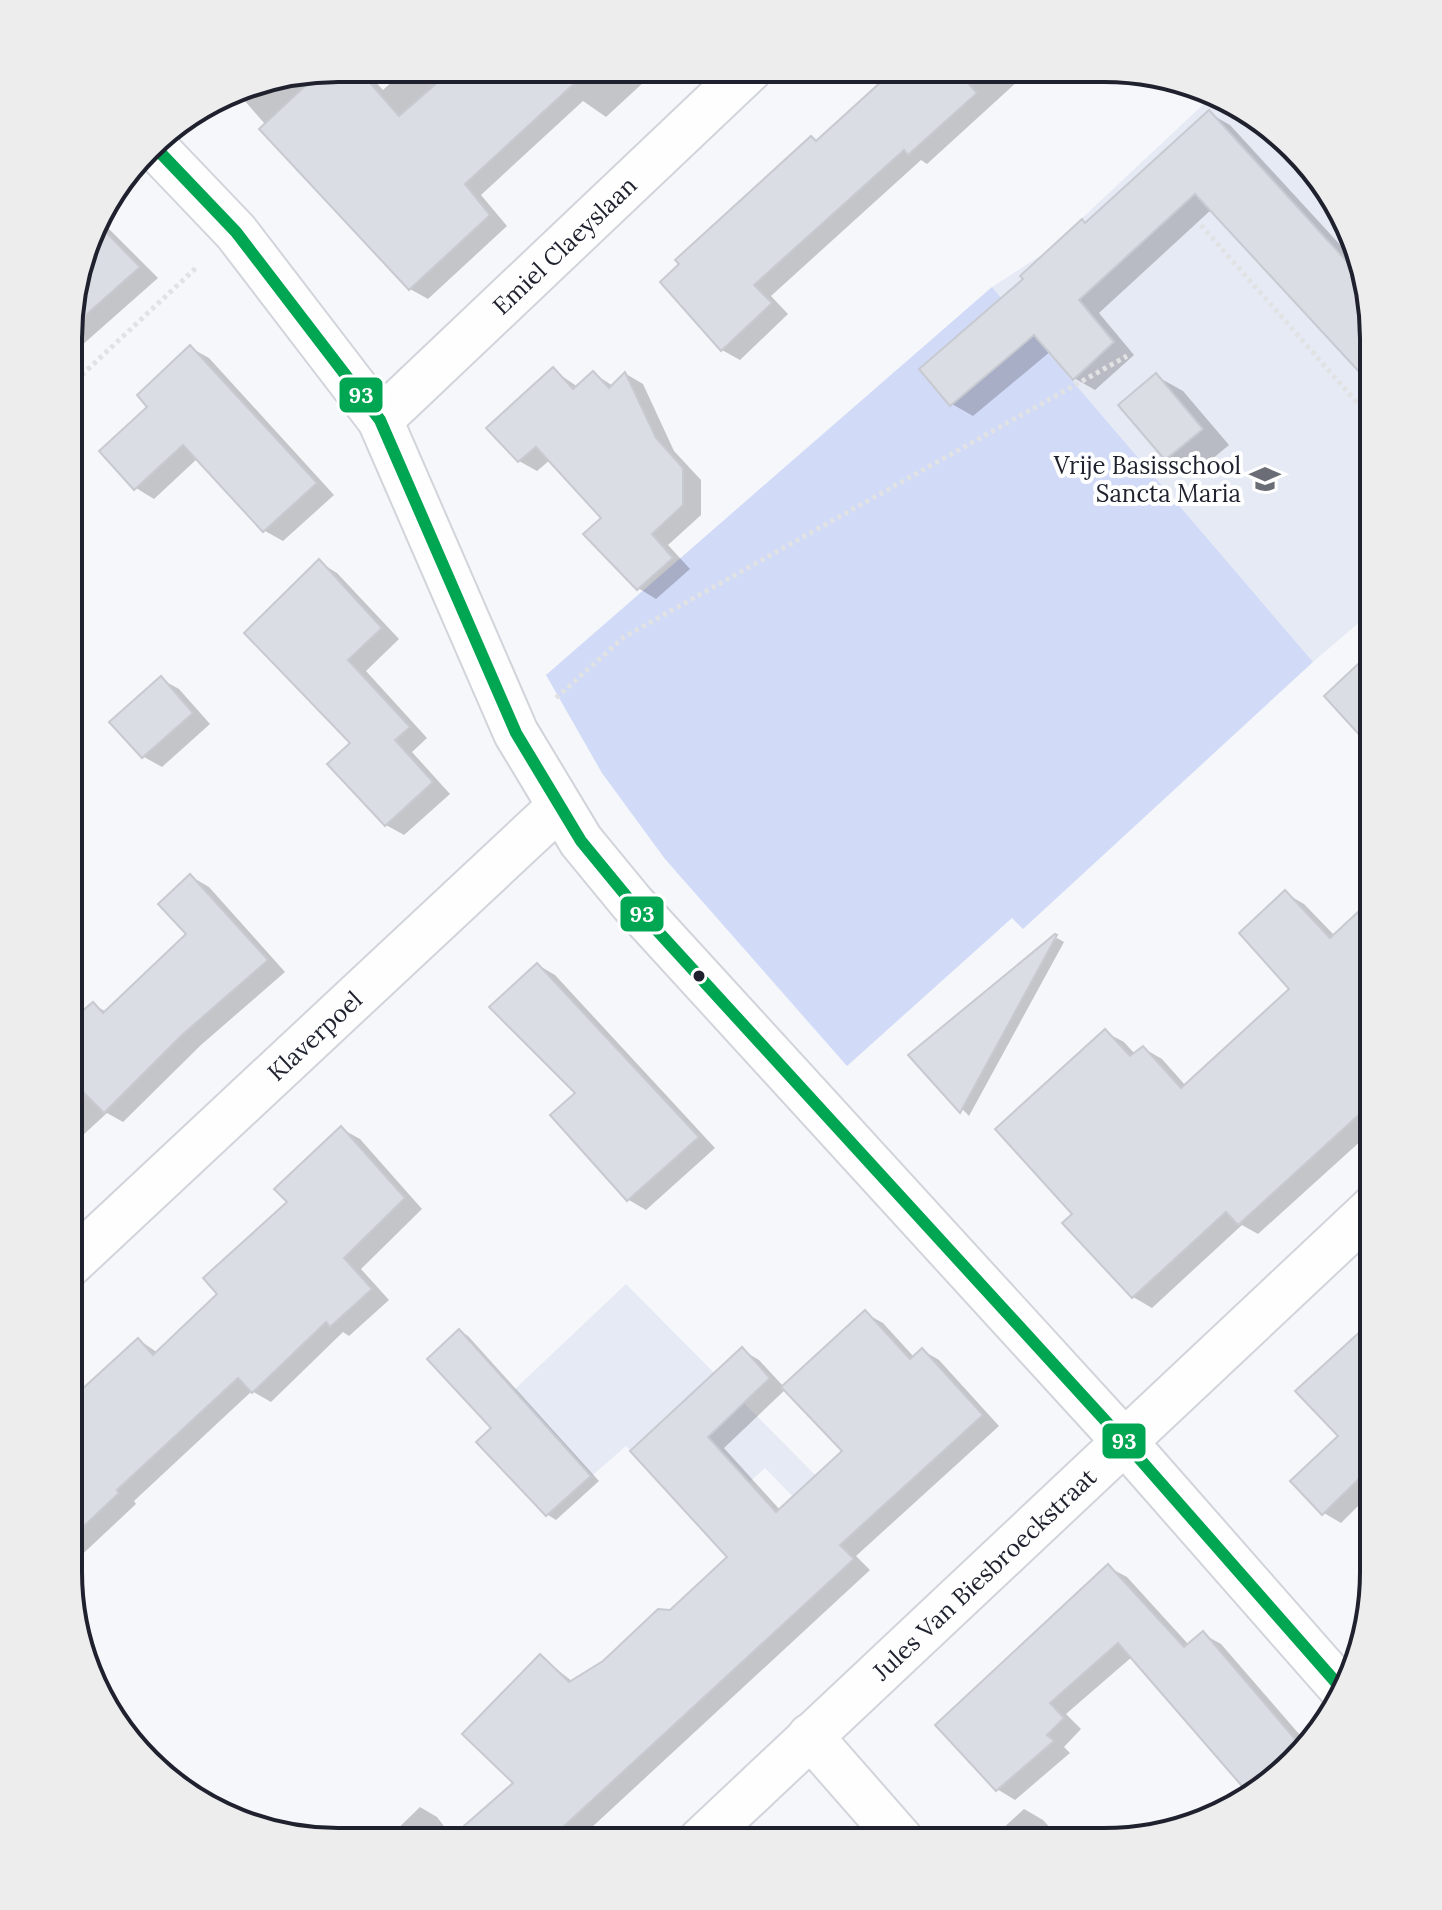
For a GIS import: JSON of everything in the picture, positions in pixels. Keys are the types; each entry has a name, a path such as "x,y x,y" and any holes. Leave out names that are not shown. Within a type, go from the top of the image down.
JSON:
{"street":[{"name":"Emiel Claeyslaan","path":"380,420 736,82"},
{"path":"161,153 236,232 380,420 516,733 581,841 632,903 1123,1440 1335,1682"},
{"name":"Klaverpoel","path":"82,1253 559,807"},
{"name":"Jules Van Biesbroeckstraat","path":"714,1828 1359,1221"},
{"path":"810,1736 891,1828"}],"path":[{"path":"1201,225 1360,406"},
{"path":"82,375 236,232"},
{"path":"516,733 624,637 1127,356"}],"shaded area":[{"name":"Vrije Basisschool Sancta Maria","path":"1205,103 1260,135 1285,157 1326,210 1346,255 1358,304 1360,622 1313,662 992,287 1046,252"},
{"path":"992,287 1313,662 1023,929 1012,918 847,1066 665,859 602,773 546,675"},
{"path":"626,1284 834,1494 809,1513 765,1468 699,1527 626,1446 546,1516 476,1442 522,1399 513,1391"}],"building":[{"path":"369,82 399,116 438,82 576,82 465,184 490,215 409,290 259,129 307,84"},
{"path":"881,82 967,82 977,93 908,155 904,150 754,285 772,303 721,351 660,282 679,264 675,260 811,136 816,141"},
{"path":"1209,110 1348,263 1358,304 1360,373 1195,194 1079,300 1114,342 1073,380 1034,335 950,406 919,369 1023,279 1020,276 1082,219 1085,223"},
{"path":"105,231 140,267 83,317 91,271"},
{"path":"190,345 317,483 263,532 183,445 134,490 99,451 147,407 137,395"},
{"path":"553,367 573,389 593,371 609,388 625,372 656,438 683,468 683,505 652,534 673,558 637,590 583,534 601,518 536,447 518,462 486,428"},
{"path":"1156,373 1203,429 1165,460 1118,405"},
{"path":"319,559 382,628 348,660 410,727 395,740 433,782 385,826 327,764 350,743 244,633"},
{"path":"1360,662 1360,735 1324,696"},
{"path":"161,676 193,713 142,758 109,722"},
{"path":"190,874 268,960 182,1035 104,1113 82,1091 82,1011 93,1002 103,1013 186,934 158,904"},
{"path":"1285,890 1330,938 1360,910 1359,1114 1238,1225 1226,1212 1132,1298 1062,1223 1072,1214 995,1129 1105,1029 1130,1056 1143,1046 1181,1088 1289,989 1239,933"},
{"path":"1057,935 960,1113 908,1055"},
{"path":"537,963 699,1137 627,1201 550,1115 575,1093 489,1007"},
{"path":"341,1126 405,1198 344,1258 372,1289 330,1327 326,1322 252,1393 238,1378 117,1490 119,1493 82,1528 82,1389 138,1338 153,1355 217,1294 203,1278 287,1202 274,1189"},
{"path":"865,1310 910,1359 922,1348 983,1415 840,1545 854,1559 562,1828 462,1828 513,1783 462,1734 540,1654 569,1682 603,1661 658,1609 670,1610 727,1557 630,1451 742,1347 770,1378 708,1437 776,1512 842,1451 781,1387"},
{"path":"459,1329 591,1476 546,1516 476,1442 491,1428 427,1359"},
{"path":"1359,1332 1359,1479 1322,1515 1290,1481 1338,1436 1295,1391"},
{"path":"1108,1564 1184,1647 1203,1631 1297,1741 1273,1765 1243,1787 1118,1643 1050,1703 1064,1718 1047,1735 1054,1741 996,1791 935,1725"}],"transit line":[{"name":"93","path":"161,153 236,232 380,420 516,733 581,841 632,903 1123,1440 1335,1682"}],"place":[{"name":"Vrije Basisschool Sancta Maria","path":"1265,479"}]}
